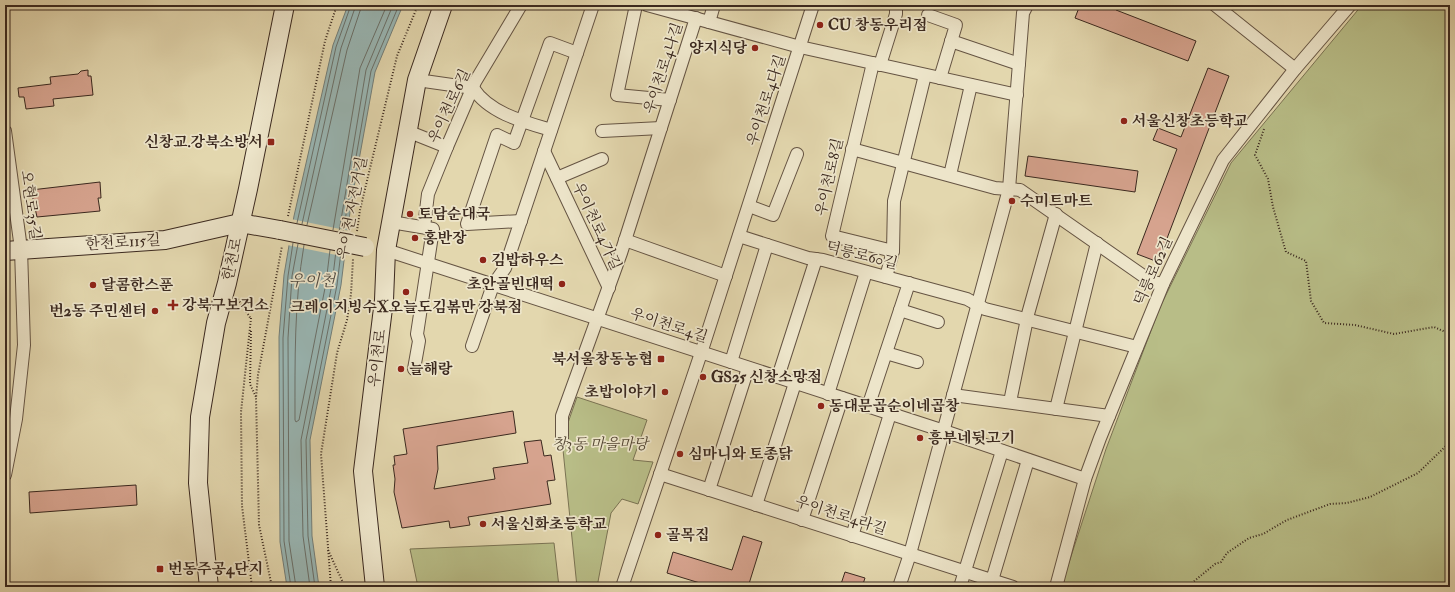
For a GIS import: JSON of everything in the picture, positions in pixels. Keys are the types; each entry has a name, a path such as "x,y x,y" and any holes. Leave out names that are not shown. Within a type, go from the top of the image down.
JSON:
{"street":[{"name":"한천로","path":"209,587 198,483 200,417 216,323 228,283 285,5"},
{"name":"우이천로","path":"376,587 363,471 384,300 386,250 417,80 443,5"},
{"name":"우이천로6길","path":"428,228 428,194 447,147 473,88 521,5"},
{"path":"472,346 493,285 504,268 593,5"},
{"path":"636,5 617,95 670,100"},
{"path":"647,5 671,8 708,22 800,47 1017,95"},
{"path":"708,22 714,5"},
{"name":"우이천로4다길","path":"701,352 813,5"},
{"name":"우이천로8길","path":"893,251 832,236 852,149 876,64 896,14 896,5"},
{"path":"899,587 910,554 944,431 1009,189 1023,13 1026,5"},
{"path":"1215,5 1295,70"},
{"name":"덕릉로62길","path":"1056,587 1085,479 1109,416 1163,284 1223,160 1345,7"},
{"path":"928,15 956,24 940,78"},
{"name":"우이천로4나길","path":"598,319 625,240 696,18"},
{"path":"951,41 1019,64"},
{"path":"520,221 467,224 497,135 514,143 550,43 577,53"},
{"path":"886,277 893,251 894,201 925,74"},
{"path":"417,80 473,88 479,98 517,121 551,130"},
{"path":"950,175 971,85"},
{"name":"우이천로4나길","path":"602,131 661,128"},
{"path":"407,130 447,147"},
{"name":"오현로35길","path":"5,131 13,250 24,345 16,419 5,475"},
{"path":"852,149 995,188 1020,190 1152,282 1163,284"},
{"name":"우이천로4가길","path":"544,151 609,288"},
{"path":"748,206 773,215 797,154"},
{"name":"우이천로4가길","path":"557,178 602,159"},
{"path":"1010,402 1028,320 1028,314 1056,214"},
{"path":"391,222 428,228 428,264 418,334 419,341 414,369"},
{"path":"240,223 386,250"},
{"name":"한천로115길","path":"13,250 165,240 240,223"},
{"name":"덕릉로60길","path":"739,236 808,258 967,299 985,309 1137,347"},
{"path":"625,240 726,276"},
{"path":"1056,409 1097,243"},
{"path":"731,362 767,245"},
{"name":"우이천로4길","path":"386,250 944,431"},
{"path":"778,378 816,259"},
{"path":"828,394 866,272"},
{"path":"868,407 909,283"},
{"path":"900,310 938,322"},
{"path":"562,440 562,416 598,319"},
{"path":"622,587 701,352"},
{"path":"886,354 917,362"},
{"path":"709,490 748,368"},
{"path":"756,505 796,383"},
{"path":"953,394 1109,416"},
{"path":"802,520 842,398"},
{"path":"852,536 890,414"},
{"path":"944,431 1085,479"},
{"path":"960,587 1002,451"},
{"path":"991,584 1028,460"},
{"name":"우이천로4라길","path":"660,474 965,572 991,584 1013,587"}],"path":[{"path":"272,587 259,525 256,398 258,375 284,230 325,41 337,5"},
{"name":"우이천 자전거길","path":"331,587 321,454 336,352 347,320 358,245 360,210 397,56 418,5"},
{"path":"1266,122 1255,155 1268,179 1273,207 1286,252 1306,261 1311,301 1324,323 1354,325 1394,334 1434,327 1450,334"},
{"path":"228,283 251,318 250,384 256,398"},
{"path":"251,318 241,412 242,506 252,587"},
{"path":"1187,587 1215,564 1221,562 1228,553 1249,538 1263,534 1287,520 1330,504 1347,503 1370,498 1418,473 1450,442"},
{"path":"327,547 345,587"}],"green space":[{"path":"1362,5 1450,5 1450,587 1061,587 1106,449 1160,307 1231,163"},
{"name":"창3동 마을마당","path":"577,397 647,420 633,460 653,462 638,504 622,499 611,513 597,587 577,587 562,440"},
{"path":"554,543 559,587 418,587 410,549"}],"water":[{"name":"우이천","path":"348,5 403,5 375,72 351,204 341,285 310,440 312,536 319,587 287,587 280,542 279,337 284,275 294,216 333,45"}],"pier":[{"path":"291,219 350,231 346,257 287,245"}],"building":[{"path":"1080,5 1118,5 1116,10 1196,41 1188,61 1075,18"},
{"path":"1208,68 1229,76 1158,262 1137,254 1177,149 1153,140 1158,128 1181,137"},
{"path":"88,70 88,76 91,76 93,95 53,99 54,106 26,109 24,97 19,97 18,88 51,84 50,77 78,74 81,71"},
{"path":"1028,156 1138,171 1135,192 1025,176"},
{"path":"100,182 101,198 98,198 100,211 37,217 31,190"},
{"path":"513,411 516,433 437,446 438,469 434,489 495,479 493,468 528,463 524,442 541,440 544,456 551,455 555,480 547,481 551,504 468,517 470,525 450,528 449,521 402,528 394,492 395,479 393,465 395,465 394,456 407,454 403,429"},
{"path":"136,485 137,505 30,513 29,492"},
{"path":"743,536 762,542 748,587 713,587 667,573 673,552 732,570"},
{"path":"845,572 865,578 862,587 840,587"}],"place":[{"name":"CU 창동우리점","path":"820,25"},
{"name":"양지식당","path":"755,48"},
{"name":"서울신창초등학교","path":"1124,121"},
{"name":"신창교.강북소방서","path":"271,142"},
{"name":"수미트마트","path":"1012,201"},
{"name":"토담순대국","path":"410,214"},
{"name":"홍반장","path":"415,238"},
{"name":"김밥하우스","path":"483,260"},
{"name":"초안골빈대떡","path":"562,284"},
{"name":"달콤한스푼","path":"93,285"},
{"name":"크레이지빙수X오늘도김볶만 강북점","path":"406,292"},
{"name":"강북구보건소","path":"173,305"},
{"name":"번2동 주민센터","path":"155,311"},
{"name":"북서울창동농협","path":"661,359"},
{"name":"늘해랑","path":"401,369"},
{"name":"GS25 신창소망점","path":"703,377"},
{"name":"초밥이야기","path":"665,392"},
{"name":"동대문곱순이네곱창","path":"821,406"},
{"name":"흥부네뒷고기","path":"920,438"},
{"name":"심마니와 토종닭","path":"680,454"},
{"name":"서울신화초등학교","path":"483,524"},
{"name":"골목집","path":"658,535"},
{"name":"번동주공4단지","path":"160,569"}]}
